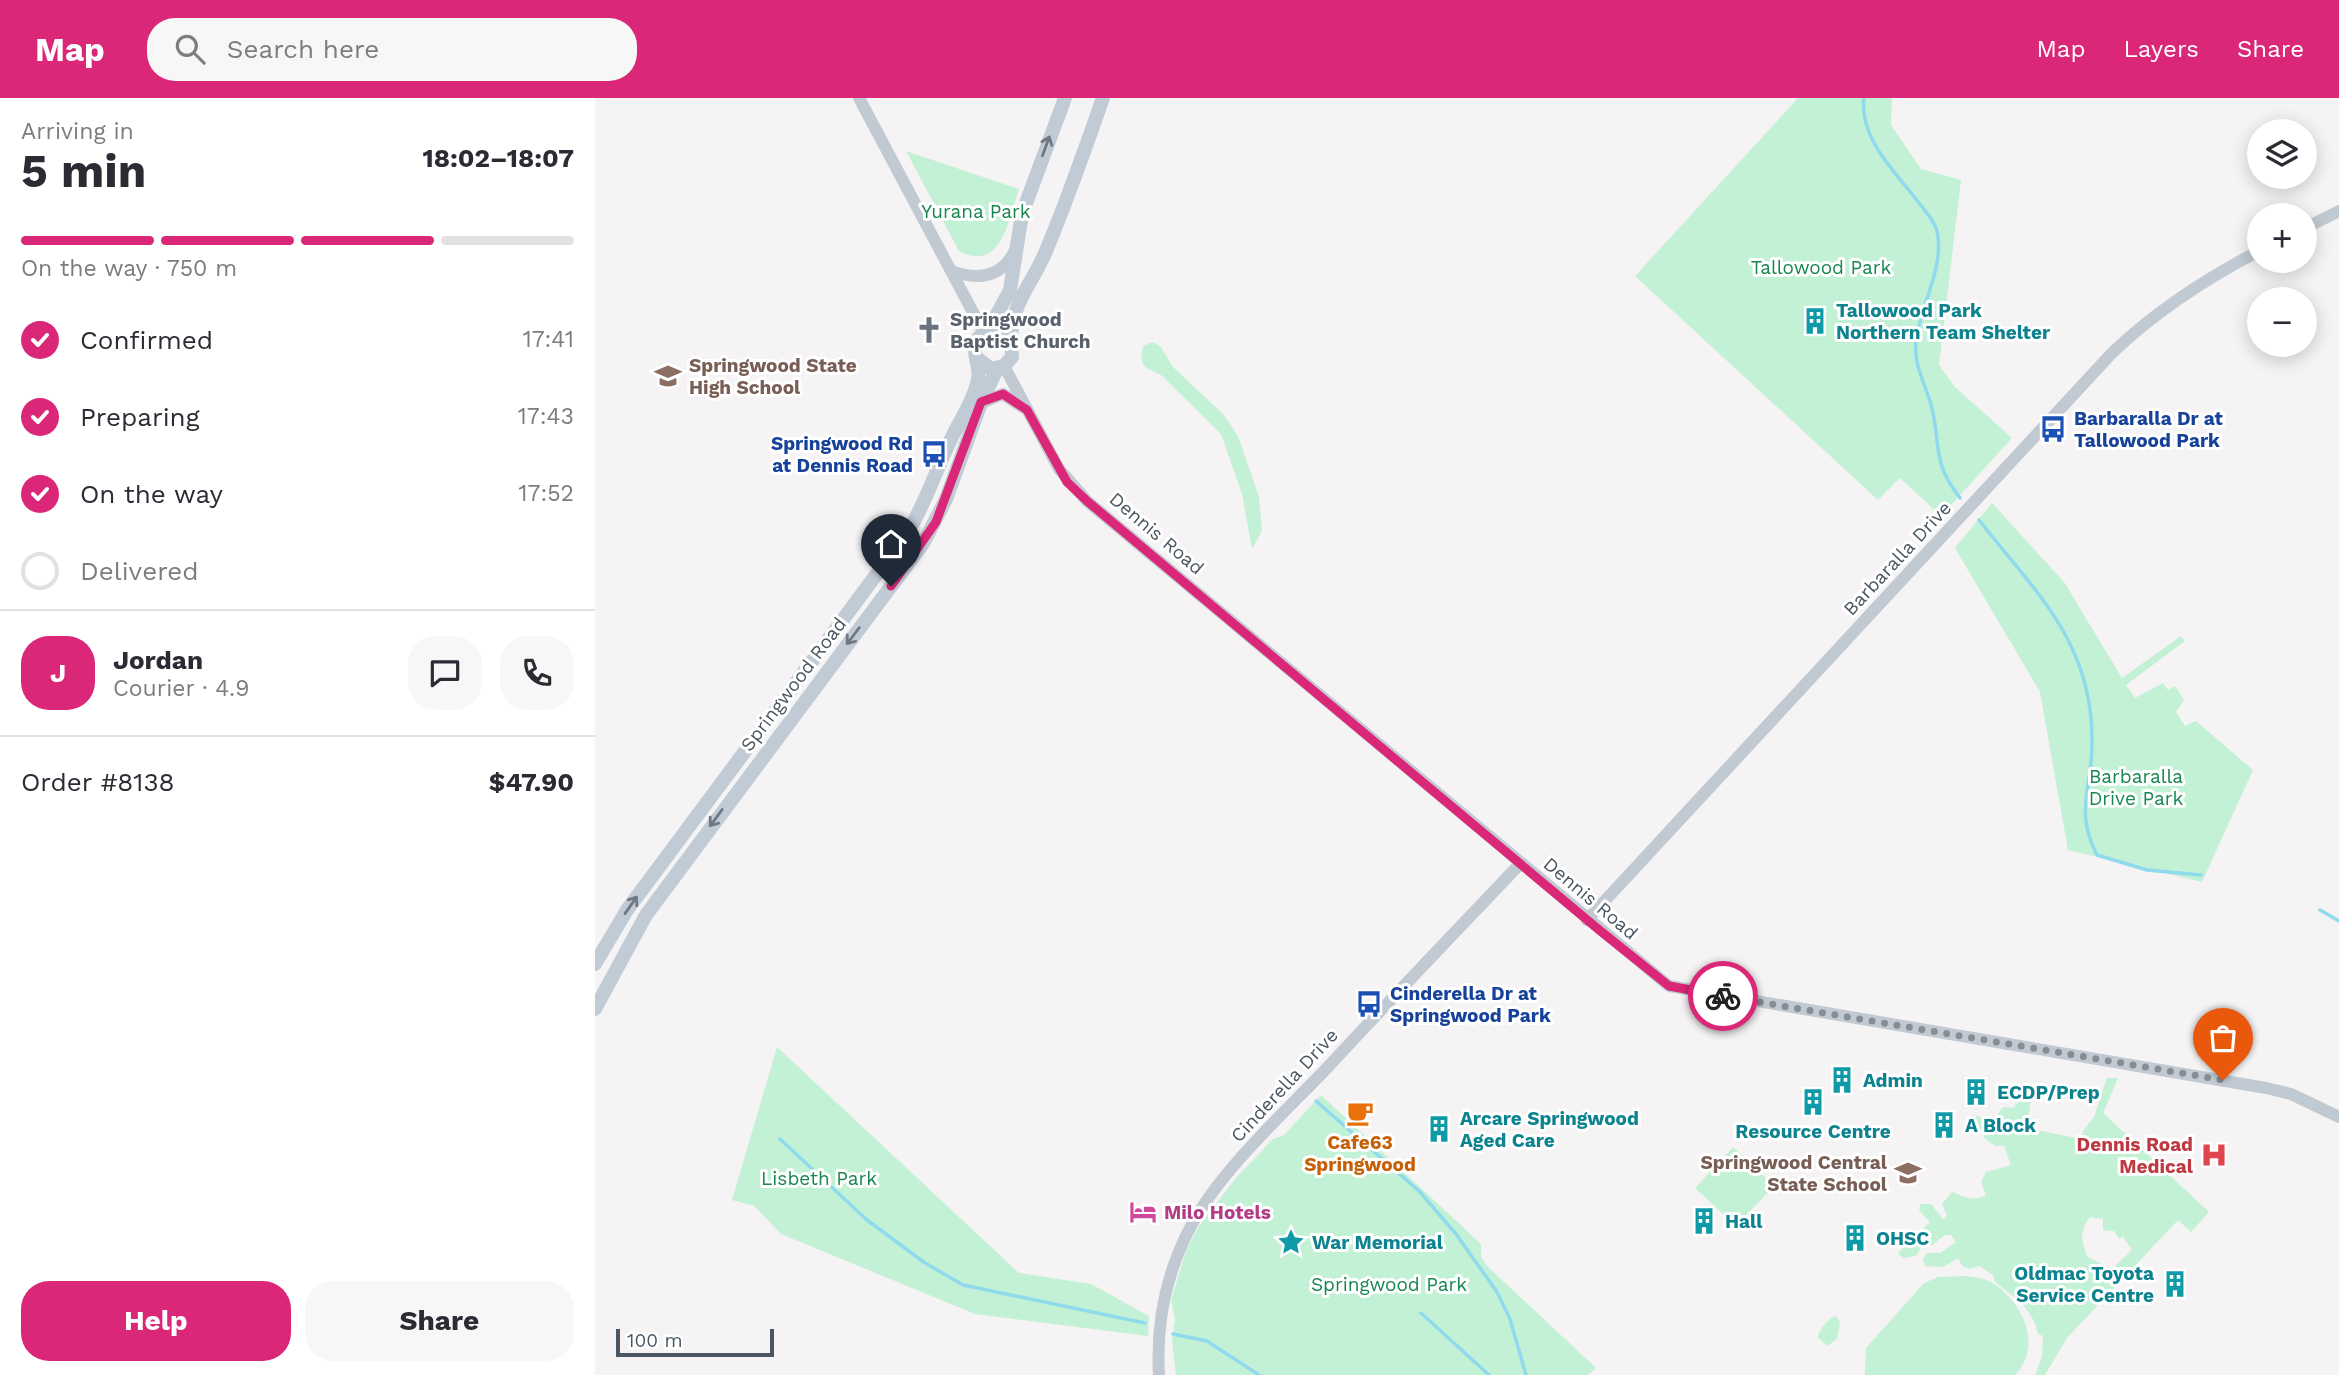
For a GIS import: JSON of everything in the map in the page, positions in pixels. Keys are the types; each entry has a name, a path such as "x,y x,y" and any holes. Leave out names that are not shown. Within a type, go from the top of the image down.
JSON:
{"main road":[{"path":"1065,98 1022,214 1021,237 1010,290 986,332 977,341 977,358 985,366 1001,368 1012,358 1011,324 1019,298 1046,251 1103,98"},
{"path":"986,332 1004,332 1011,340"},
{"name":"Springwood Road","path":"595,964 627,910 908,532 931,490 945,451 972,396 979,377 977,358"},
{"name":"Springwood Road","path":"595,1009 626,946 652,906 924,541 946,499 981,402 1001,368"}],"street":[{"path":"859,98 986,332"},
{"path":"2317,222 2339,211"},
{"path":"952,271 971,278 997,271 1009,263 1021,237"},
{"name":"Barbaralla Drive","path":"1587,920 2112,353 2187,291 2247,258"},
{"name":"Dennis Road","path":"1001,368 1067,482 1087,501 1659,979 1685,990 2266,1088 2291,1094 2339,1117"},
{"path":"981,402 1003,394 1027,410"},
{"name":"Cinderella Drive","path":"1159,1375 1158,1351 1163,1299 1178,1252 1207,1201 1300,1096 1520,864"}],"green space":[{"name":"Tallowood Park","path":"1798,98 1892,98 1891,125 1921,169 1961,180 1939,365 1955,387 2012,438 1941,516 1900,478 1878,500 1635,276"},
{"name":"Yurana Park","path":"906,151 1019,189 1007,228 994,249 985,255 973,256 959,251"},
{"path":"1153,342 1161,347 1173,367 1224,415 1238,436 1259,497 1262,531 1252,549 1242,494 1221,434 1161,375 1145,367 1141,359 1143,346"},
{"name":"Barbaralla Drive Park","path":"1992,503 2064,582 2122,678 2181,636 2185,641 2126,685 2135,698 2163,683 2168,690 2175,686 2184,700 2176,712 2185,726 2196,721 2253,770 2202,882 2068,850 2040,692 1955,548"},
{"name":"Lisbeth Park","path":"777,1047 1019,1273 1091,1284 1149,1316 1148,1336 975,1314 781,1234 754,1206 732,1200"},
{"path":"2107,1078 2118,1078 2103,1113 2209,1212 2191,1232 2178,1220 2067,1338 2045,1375 2035,1375 2042,1357 2043,1336 2038,1334 2027,1310 1995,1282 1993,1275 1979,1266 1970,1269 1962,1266 1958,1258 1943,1267 1925,1266 1923,1259 1927,1253 1940,1253 1956,1242 1951,1235 1945,1235 1932,1245 1922,1246 1916,1256 1903,1258 1898,1253 1930,1222 1919,1210 1921,1204 1931,1204 1944,1220 1947,1215 1942,1204 1952,1192 1973,1198 1986,1195 1981,1182 1986,1172 2011,1165 2004,1146 1995,1146 1983,1137 1988,1130 1977,1132 1968,1129 1965,1122 1973,1115 1994,1120 2003,1107 2014,1108 2018,1101 2016,1094 2021,1086 2030,1083 2032,1090 2027,1128 2081,1139 2083,1131 2094,1117","holes":["2090,1217 2103,1219 2103,1230 2114,1231 2119,1239 2123,1237 2132,1250 2109,1272 2106,1266 2088,1257 2083,1241 2084,1227"]},
{"name":"Springwood Park","path":"1321,1095 1481,1244 1481,1256 1487,1266 1596,1368 1588,1375 1176,1375 1172,1340 1175,1319 1171,1300 1186,1251 1199,1226 1235,1179 1273,1139 1284,1135"},
{"path":"1733,1147 1774,1186 1736,1226 1695,1188"},
{"path":"1964,1276 1991,1282 2012,1300 2020,1312 2028,1337 2028,1350 2024,1363 2015,1375 1865,1375 1866,1348 1924,1283 1938,1277"},
{"path":"1836,1316 1840,1322 1837,1339 1827,1346 1818,1335 1827,1322"}],"waterway":[{"path":"1864,98 1867,126 1879,152 1931,218 1937,231 1938,258 1918,328 1916,350 1918,367 1932,408 1941,464 1960,498"},
{"path":"1979,520 2058,622 2083,677 2090,709 2092,745 2085,812 2090,839 2097,855 2147,870 2201,875"},
{"path":"2320,910 2339,921"},
{"path":"1316,1101 1419,1191 1456,1234 1497,1292 1510,1319 1526,1375"},
{"path":"780,1139 867,1220 925,1263 963,1285 1145,1323"},
{"path":"1421,1313 1489,1375"},
{"path":"1173,1334 1207,1341 1259,1375"}],"way so far":[{"path":"1723,996 2223,1080"}],"place":[{"name":"Tallowood Park Northern Team Shelter","path":"1815,321"},
{"name":"Springwood Baptist Church","path":"929,330"},
{"name":"Springwood State High School","path":"668,376"},
{"name":"Barbaralla Dr at Tallowood Park","path":"2053,429"},
{"name":"Springwood Rd at Dennis Road","path":"934,454"},
{"name":"Cinderella Dr at Springwood Park","path":"1369,1004"},
{"name":"Admin","path":"1842,1080"},
{"name":"ECDP/Prep","path":"1976,1092"},
{"name":"Resource Centre","path":"1813,1102"},
{"name":"Cafe63 Springwood","path":"1360,1113"},
{"name":"A Block","path":"1944,1125"},
{"name":"Arcare Springwood Aged Care","path":"1439,1129"},
{"name":"Dennis Road Medical","path":"2214,1155"},
{"name":"Springwood Central State School","path":"1908,1173"},
{"name":"Milo Hotels","path":"1143,1212"},
{"name":"Hall","path":"1704,1221"},
{"name":"OHSC","path":"1855,1238"},
{"name":"War Memorial","path":"1291,1242"},
{"name":"Oldmac Toyota Service Centre","path":"2175,1284"}],"route":[{"path":"891,586 936,522 975,426 981,402 994,395 1003,394 1027,410 1067,482 1087,501 1598,929 1669,986 1723,996"}]}
